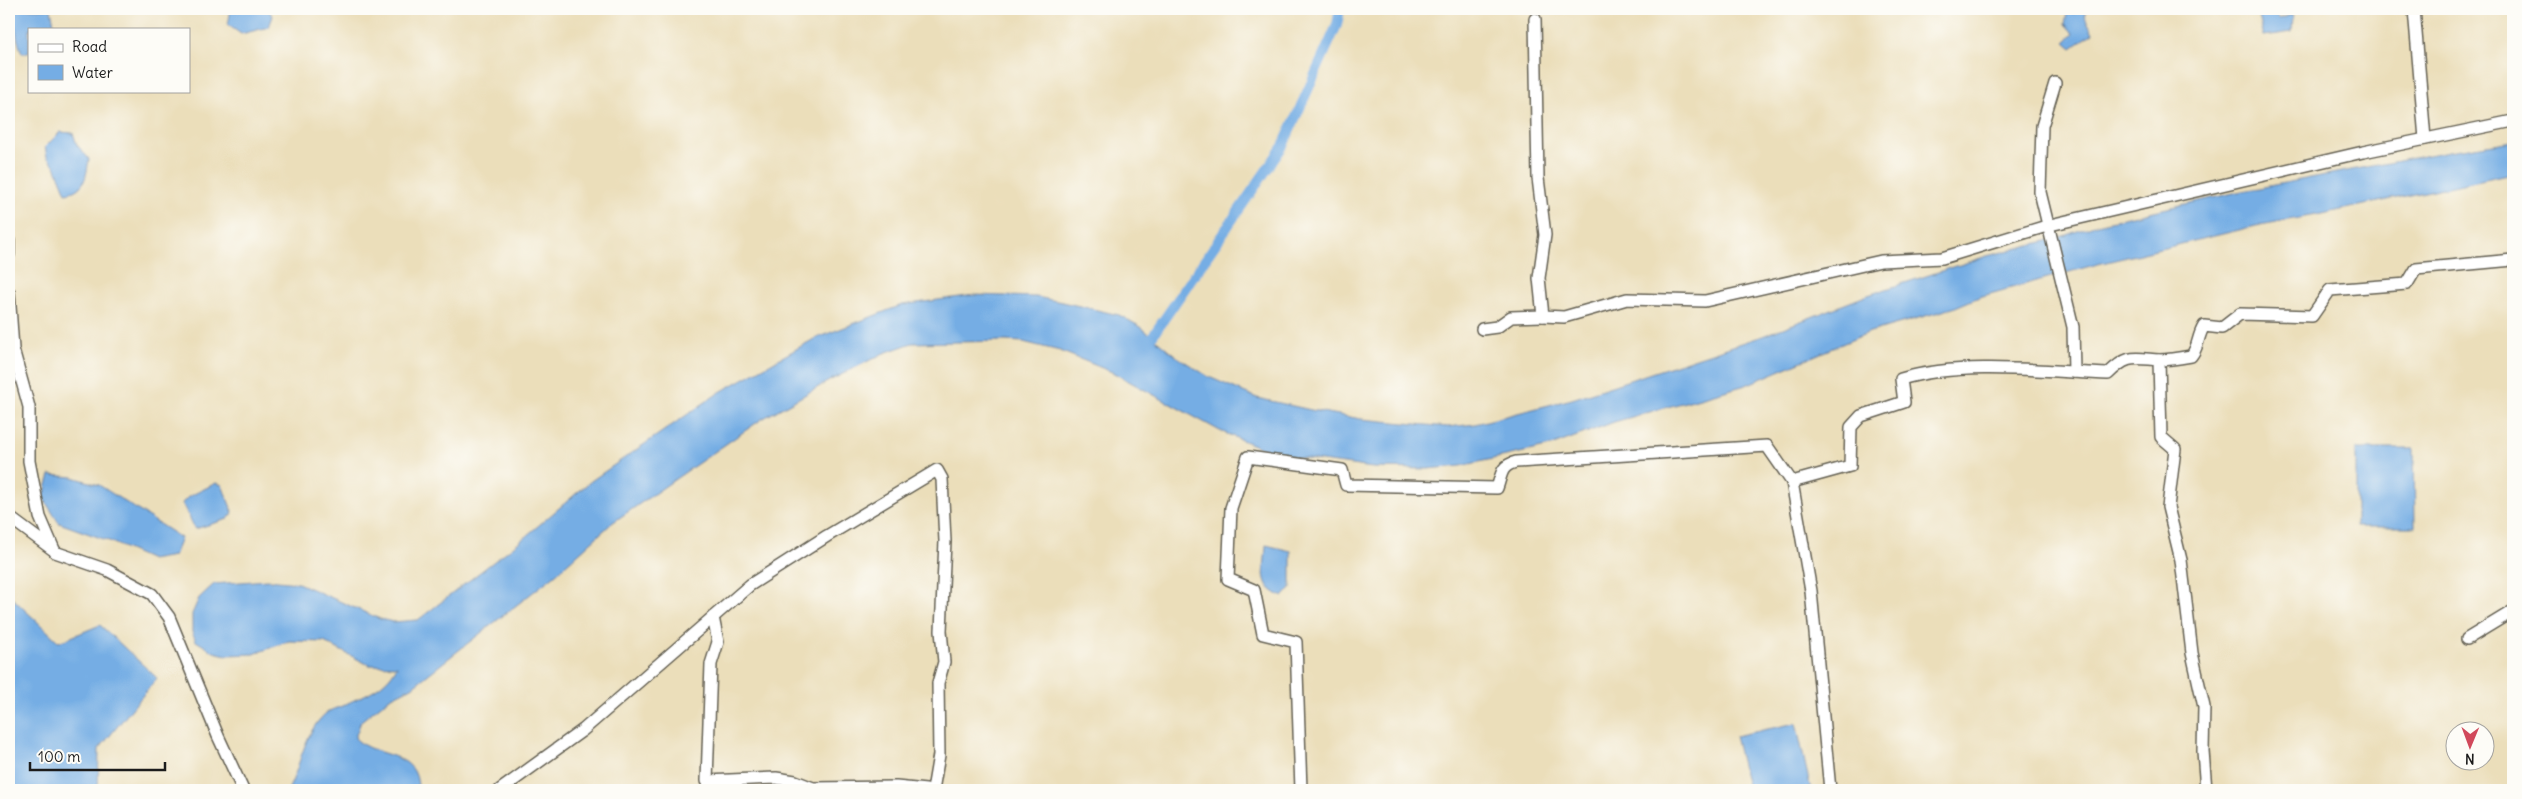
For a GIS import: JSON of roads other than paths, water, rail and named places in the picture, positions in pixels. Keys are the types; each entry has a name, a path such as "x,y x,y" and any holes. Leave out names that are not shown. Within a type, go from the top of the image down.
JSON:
{"street":[{"path":"2414,9 2425,139"},
{"path":"1535,19 1538,178 1545,235 1539,278 1543,316"},
{"path":"2055,83 2042,126 2040,192 2051,228 2073,327 2074,372"},
{"path":"1482,329 1497,327 1511,317 1564,317 1627,299 1704,300 1881,261 1942,258 2051,228 2425,139 2513,121"},
{"path":"9,241 9,254"},
{"path":"1792,482 1850,466 1851,428 1861,416 1904,402 1901,379 1926,372 2006,370 2108,374 2118,364 2136,356 2159,360 2191,356 2197,349 2198,336 2204,326 2222,328 2240,314 2312,316 2330,290 2407,284 2416,269 2513,260"},
{"path":"9,292 13,349 29,407 29,461 40,517 56,552"},
{"path":"2159,360 2161,437 2175,448 2168,508 2180,560 2192,653 2204,707 2203,751 2206,790"},
{"path":"1301,790 1296,642 1263,634 1254,590 1228,578 1231,508 1248,457 1342,470 1346,485 1498,488 1502,469 1507,464 1516,462 1767,446 1792,482 1811,591 1830,790"},
{"path":"500,790 583,730 750,585 937,470 942,479 945,540 940,606 944,662 938,683 939,755 933,790"},
{"path":"9,517 56,552 107,570 152,594 169,617 218,736 243,790"},
{"path":"2467,639 2513,611"},
{"path":"713,617 718,642 711,664 707,781 776,778 795,781 814,788 896,787 926,790"}],"water":[{"path":"9,9 51,9 55,28 28,28 28,53 22,53"},
{"path":"231,9 267,9 273,16 269,27 241,34 228,25"},
{"path":"2077,9 2088,9 2084,15 2093,33 2072,48 2065,42 2074,34 2065,24 2067,13 2075,13"},
{"path":"2274,9 2279,19 2293,14 2292,32 2264,36 2258,13"},
{"path":"60,132 73,133 77,145 89,159 84,181 78,189 66,193 55,166 47,157 45,147"},
{"path":"2513,141 2513,173 2327,213 2260,225 2098,264 1979,297 1953,308 1870,332 1746,385 1614,422 1551,446 1461,466 1428,469 1373,468 1278,455 1220,431 1112,372 1060,351 1023,342 1005,341 912,343 884,353 829,381 762,419 612,523 555,575 412,687 390,698 361,721 355,738 373,750 404,761 411,767 416,777 418,790 288,790 307,741 325,714 380,686 397,666 369,665 324,642 289,641 254,654 226,655 214,652 196,641 192,632 192,614 199,598 214,584 267,580 298,583 380,619 393,622 418,620 519,542 591,481 720,392 814,339 902,305 974,295 1036,297 1062,302 1119,315 1141,327 1176,356 1209,377 1257,398 1361,419 1448,427 1475,424 1572,399 1760,337 1868,295 1987,256 2058,238 2097,224 2238,192 2455,150"},
{"path":"2356,449 2414,449 2415,527 2356,527"},
{"path":"50,475 73,477 99,485 181,538 174,556 151,560 109,541 59,523 43,498"},
{"path":"216,483 222,485 233,513 228,519 195,529 182,503 188,497"},
{"path":"1266,545 1291,551 1291,588 1283,597 1269,588 1264,576"},
{"path":"9,595 59,642 100,625 157,678 99,749 98,790 9,790"},
{"path":"1796,723 1811,790 1748,790 1735,736"}],"waterway":[{"path":"1147,344 1283,146 1337,25 1340,9"}]}
